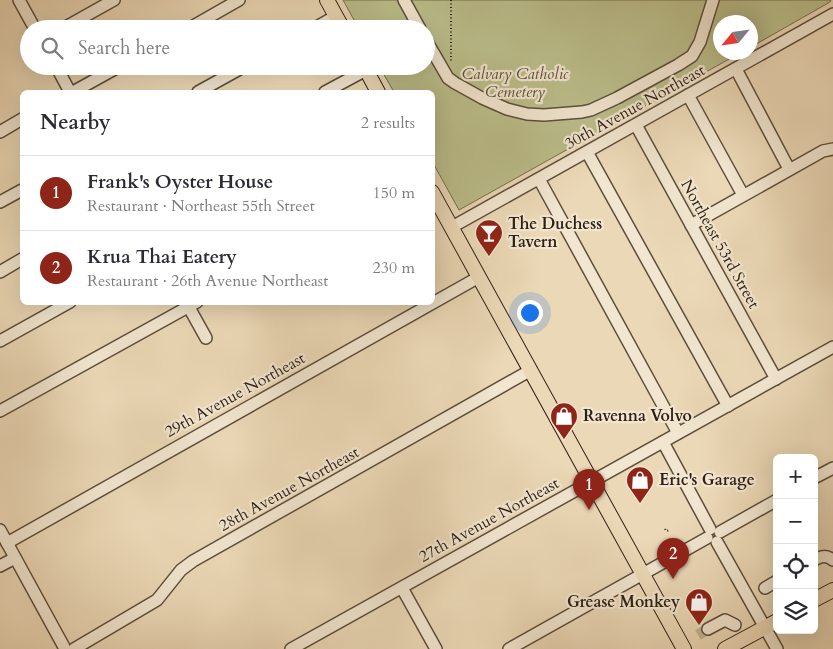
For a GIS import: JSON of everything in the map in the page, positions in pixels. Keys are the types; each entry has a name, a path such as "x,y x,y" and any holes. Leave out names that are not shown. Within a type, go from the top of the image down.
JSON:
{"main road":[{"path":"327,0 338,20"},
{"path":"369,75 377,90"},
{"path":"435,197 684,649"},
{"path":"818,598 833,590"},
{"path":"725,649 771,624"}],"street":[{"path":"20,0 30,20"},
{"path":"78,20 114,0"},
{"path":"204,20 239,0"},
{"path":"404,0 415,20"},
{"path":"435,56 448,78 468,91 518,113 544,115 591,110 671,70 692,56 700,42 713,0"},
{"name":"30th Avenue Northeast","path":"452,227 833,14"},
{"path":"329,20 336,16"},
{"path":"736,69 789,169"},
{"path":"62,75 71,90"},
{"path":"76,90 103,75"},
{"path":"202,90 229,75"},
{"path":"328,90 353,75"},
{"path":"688,95 743,194"},
{"path":"0,132 20,121"},
{"name":"Northeast 53rd Street","path":"636,125 776,379"},
{"path":"690,225 823,151 833,150"},
{"path":"587,152 728,406"},
{"path":"538,179 678,433"},
{"path":"0,202 20,191"},
{"path":"0,272 20,260"},
{"name":"29th Avenue Northeast","path":"435,302 479,277"},
{"path":"0,341 65,305"},
{"path":"0,412 189,305"},
{"path":"191,305 206,338"},
{"name":"29th Avenue Northeast","path":"7,543 429,305"},
{"name":"27th Avenue Northeast","path":"291,649 833,348"},
{"name":"28th Avenue Northeast","path":"68,648 157,600 181,570 193,561 531,370"},
{"path":"663,442 713,535 771,624 777,649"},
{"path":"818,476 833,468"},
{"path":"509,649 773,502"},
{"path":"0,530 68,648"},
{"path":"818,558 826,556 833,560"},
{"path":"0,566 15,558"},
{"path":"765,588 773,583"},
{"path":"402,588 436,649"},
{"path":"708,630 726,620 735,625"}],"path":[{"path":"448,78 452,58 450,0"},
{"path":"665,529 666,532 670,530"}],"green space":[{"name":"Calvary Catholic Cemetery","path":"343,0 831,0 758,43 758,15 713,15 713,60 727,60 459,210 435,167 435,90 393,90 384,75 435,75 435,20 354,20"}],"tunnel":[{"path":"698,635 708,629"}],"place":[{"name":"The Duchess Tavern","path":"489,257"},
{"name":"Ravenna Volvo","path":"564,440"},
{"name":"Eric's Garage","path":"640,504"},
{"name":"Frank's Oyster House","path":"589,510"},
{"name":"Krua Thai Eatery","path":"673,579"},
{"name":"Grease Monkey","path":"699,626"}]}
